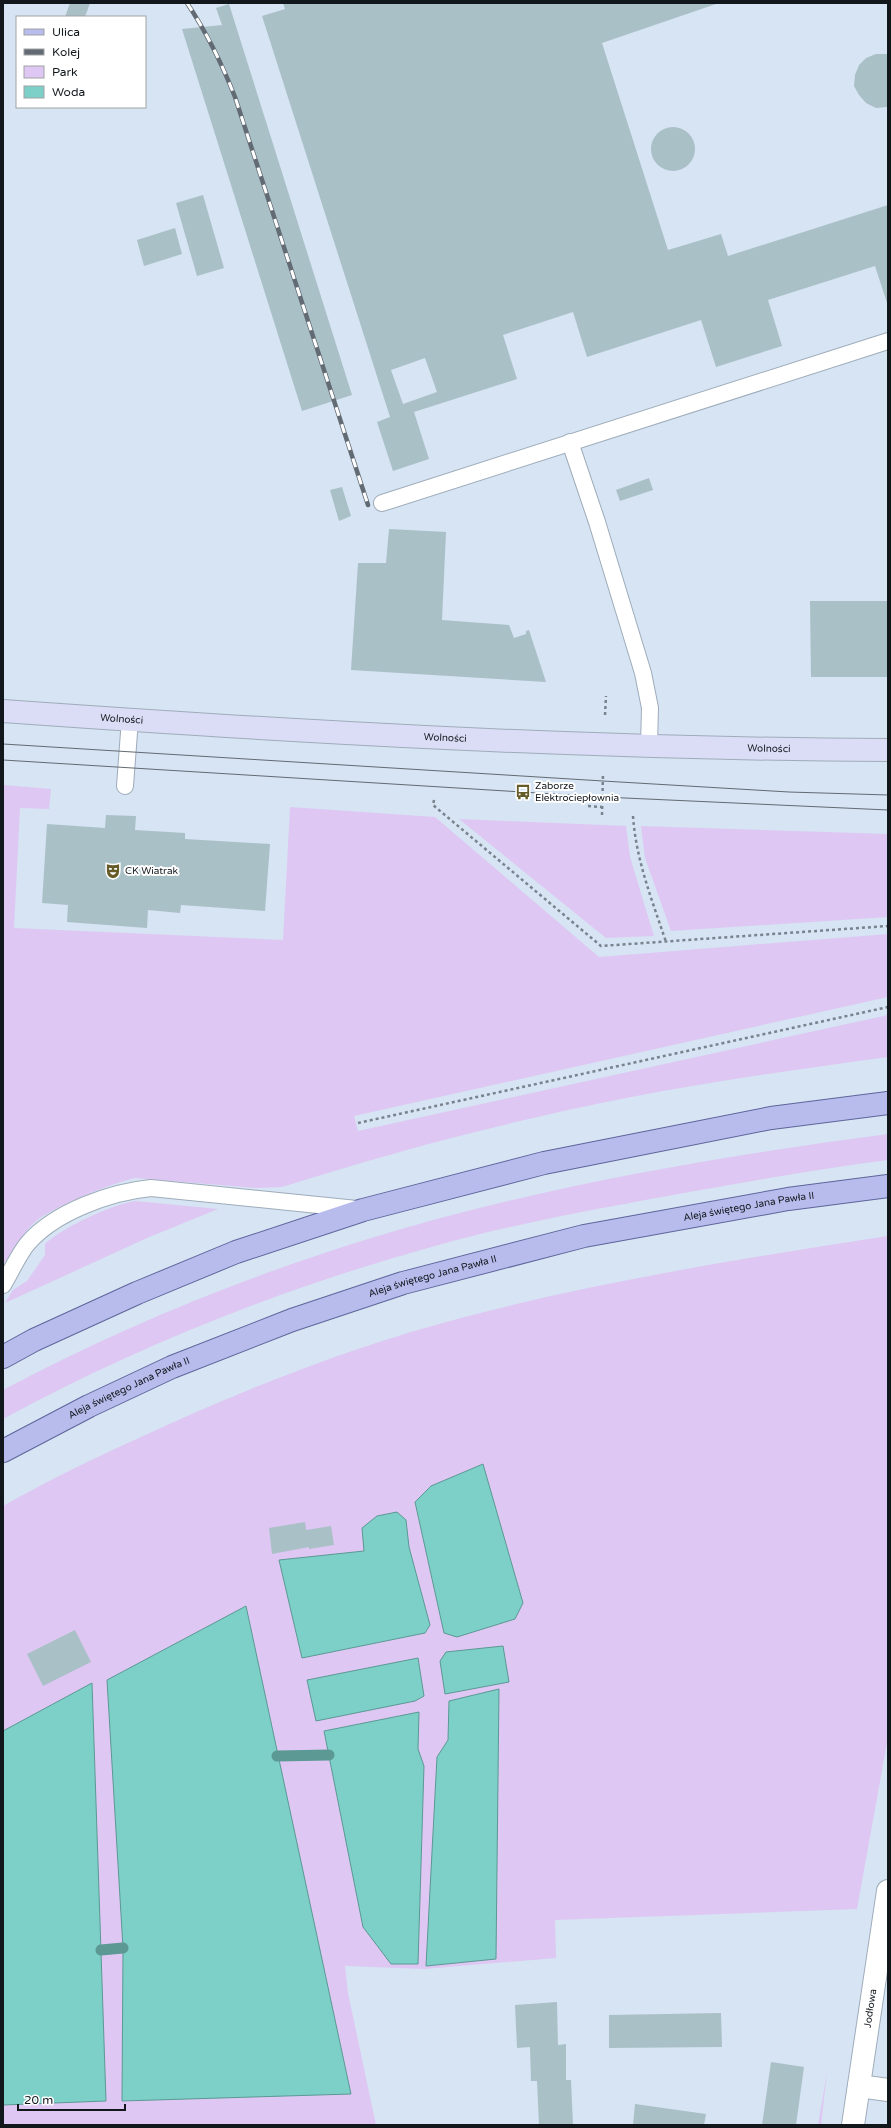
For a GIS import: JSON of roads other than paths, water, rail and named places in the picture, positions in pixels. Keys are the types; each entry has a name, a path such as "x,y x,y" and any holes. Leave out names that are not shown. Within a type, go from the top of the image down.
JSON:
{"main road":[{"path":"3,1357 34,1340 138,1293 222,1258 363,1210 560,1160 770,1118 888,1103"},
{"name":"Aleja świętego Jana Pawła II","path":"3,1451 89,1406 172,1367 292,1320 403,1283 584,1236 788,1199 888,1186"}],"street":[{"name":"Wolności","path":"3,711 314,731 649,745 888,750"},
{"name":"Jodłowa","path":"853,2125 888,1891"},
{"path":"859,2086 888,2090"}],"lane":[{"path":"382,502 888,341"},
{"path":"570,442 643,673 650,708 649,745"},
{"path":"125,786 130,719"},
{"path":"3,1285 27,1245 41,1230 60,1218 128,1190 151,1188 363,1210"}],"water":[{"path":"483,1464 523,1603 515,1619 457,1637 444,1633 415,1502 431,1486"},
{"path":"397,1512 406,1520 409,1547 430,1625 425,1633 302,1658 279,1560 364,1551 362,1528 377,1516"},
{"path":"246,1606 351,2094 122,2101 123,1948 107,1680"},
{"path":"503,1646 509,1682 445,1694 440,1661 446,1652"},
{"path":"418,1658 424,1696 415,1701 316,1721 307,1680"},
{"path":"92,1683 106,2101 3,2105 3,1731"},
{"path":"499,1689 496,1959 426,1966 437,1757 448,1740 449,1701"},
{"path":"419,1712 418,1749 424,1766 418,1964 391,1964 363,1927 324,1731"}],"waterway":[{"path":"277,1756 329,1755"},
{"path":"101,1950 123,1948"}],"tram line":[{"path":"3,744 789,792 888,795"},
{"path":"3,760 603,797 888,810"}],"railway":[{"path":"187,3 214,49 235,97 368,505"}],"place":[{"name":"Zaborze Elektrociepłownia","path":"523,792"},
{"name":"CK Wiatrak","path":"113,871"}]}
